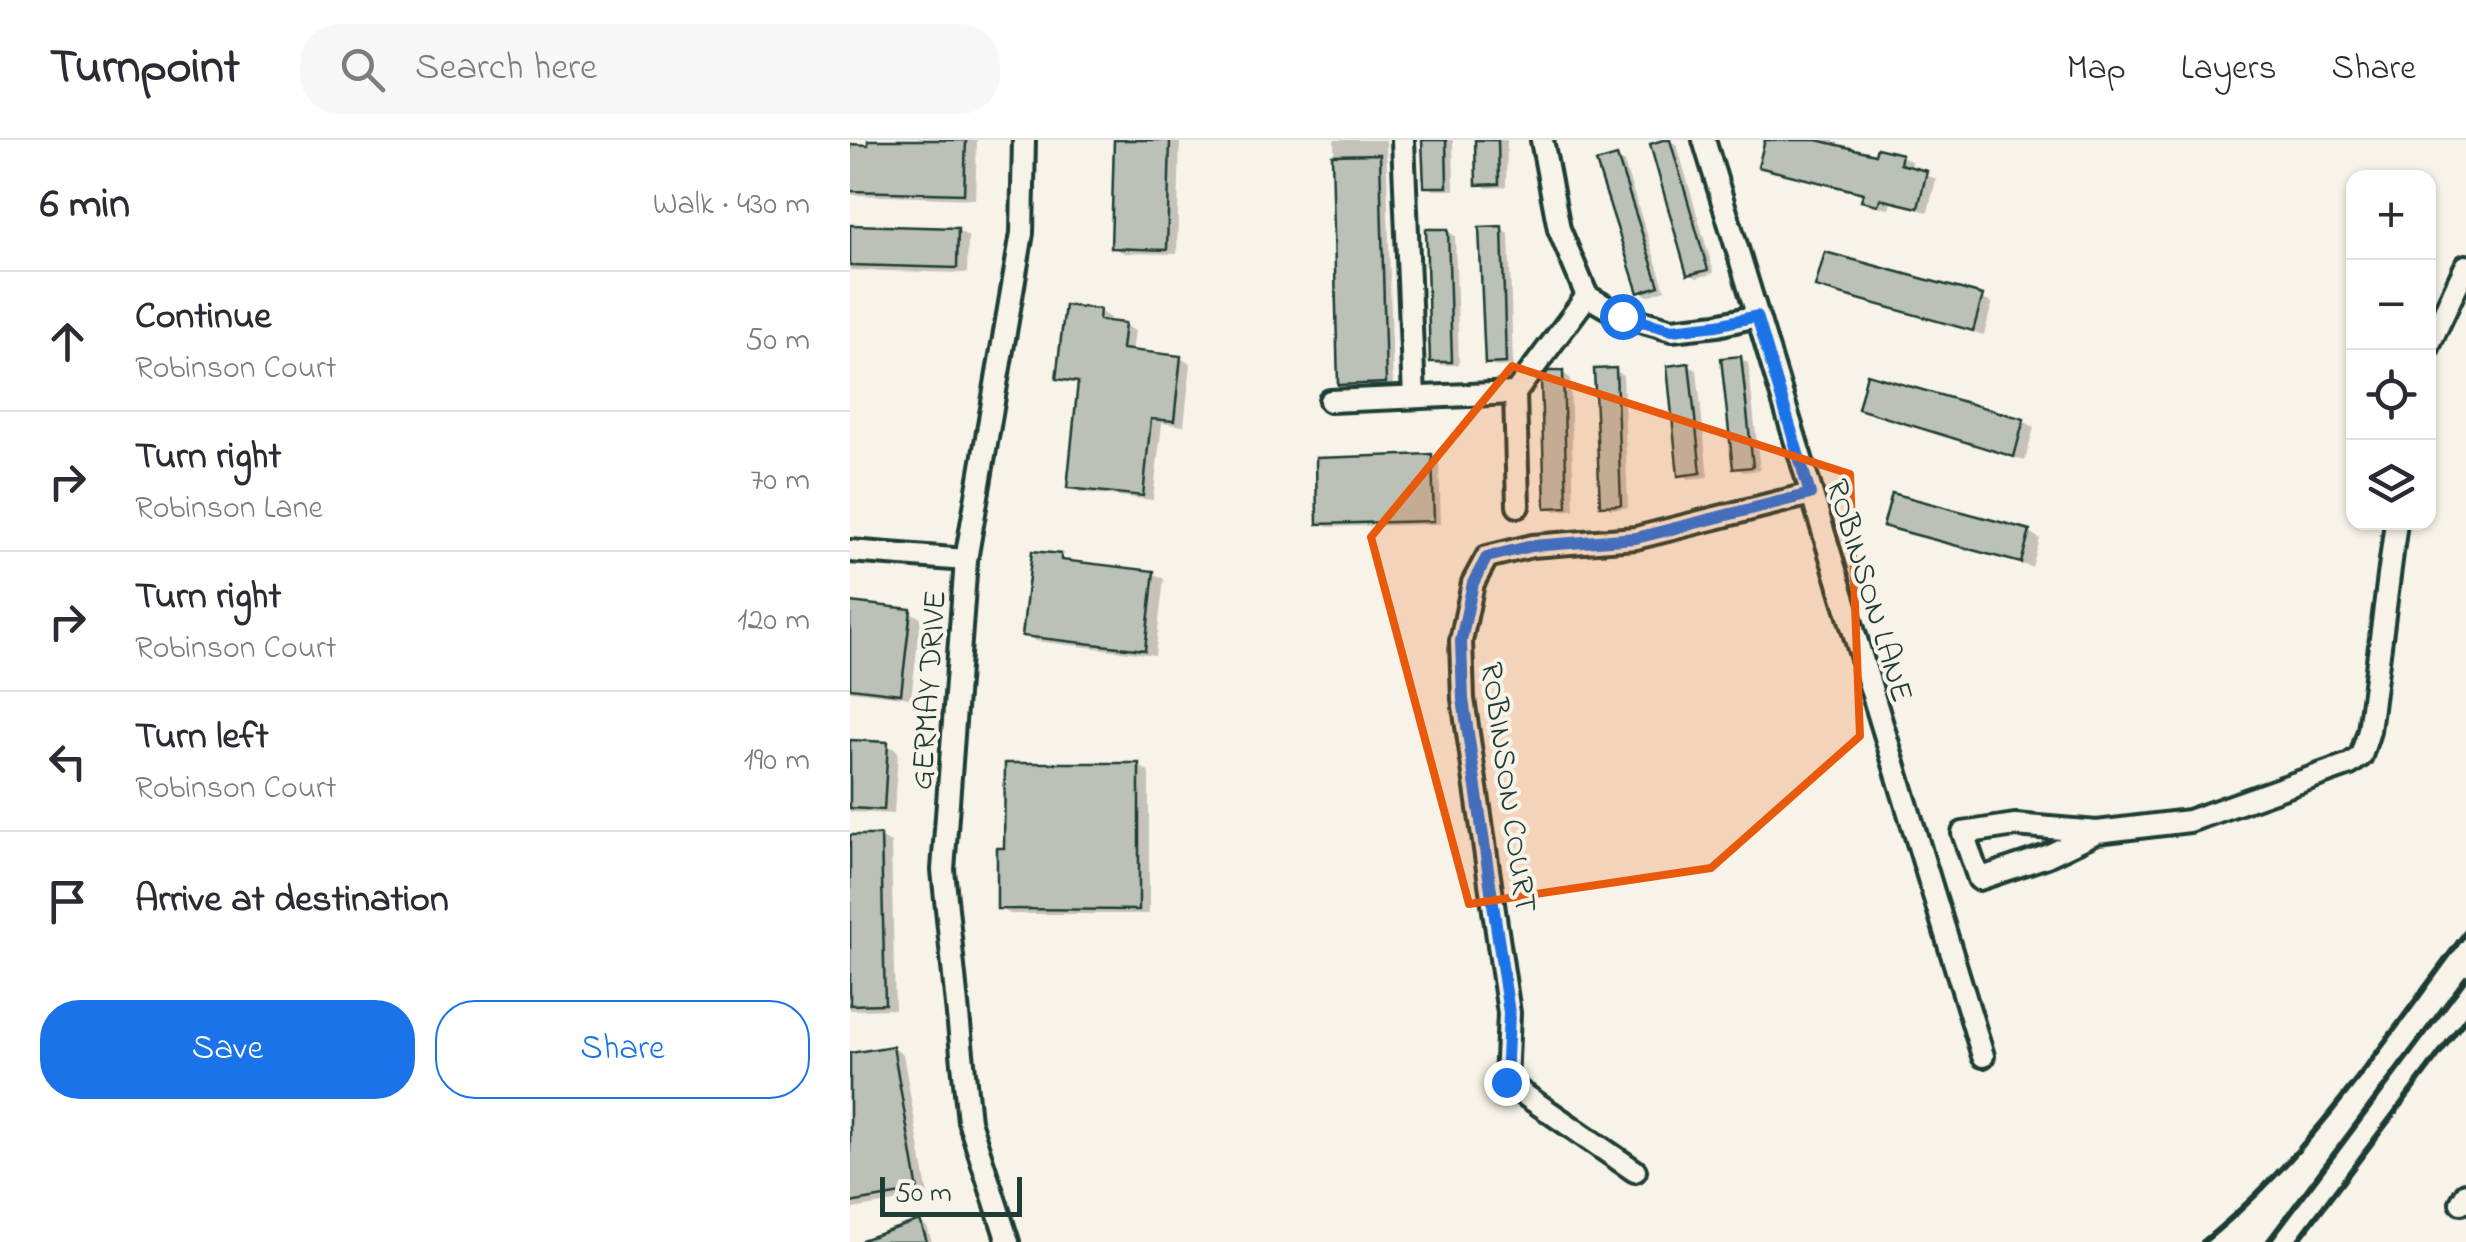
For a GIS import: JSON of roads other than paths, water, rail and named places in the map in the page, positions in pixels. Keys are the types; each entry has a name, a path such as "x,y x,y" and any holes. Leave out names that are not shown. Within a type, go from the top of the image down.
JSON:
{"street":[{"name":"GERMAY DRIVE","path":"1008,1242 969,1122 944,870 966,560 1022,233 1024,140"},
{"path":"1403,140 1414,397"},
{"path":"1542,140 1559,229 1587,296 1622,316 1672,330 1757,316"},
{"name":"ROBINSON LANE","path":"1704,140 1982,1056"},
{"path":"2436,329 2466,266"},
{"path":"1518,506 1514,392 1587,296"},
{"path":"1330,401 1514,392"},
{"name":"ROBINSON COURT","path":"1636,1172 1506,1082 1509,1013 1463,699 1461,641 1473,583 1487,557 1532,546 1636,538 1810,494"},
{"path":"2097,832 2047,856 1979,879 1963,833 2016,825 2097,832 2189,821 2350,764 2361,756 2369,731 2395,530"},
{"path":"850,551 966,560"}],"railway":[{"path":"2203,1242 2241,1209 2311,1135 2466,932"},
{"path":"2268,1242 2466,978"},
{"path":"2297,1242 2466,1018"}]}
